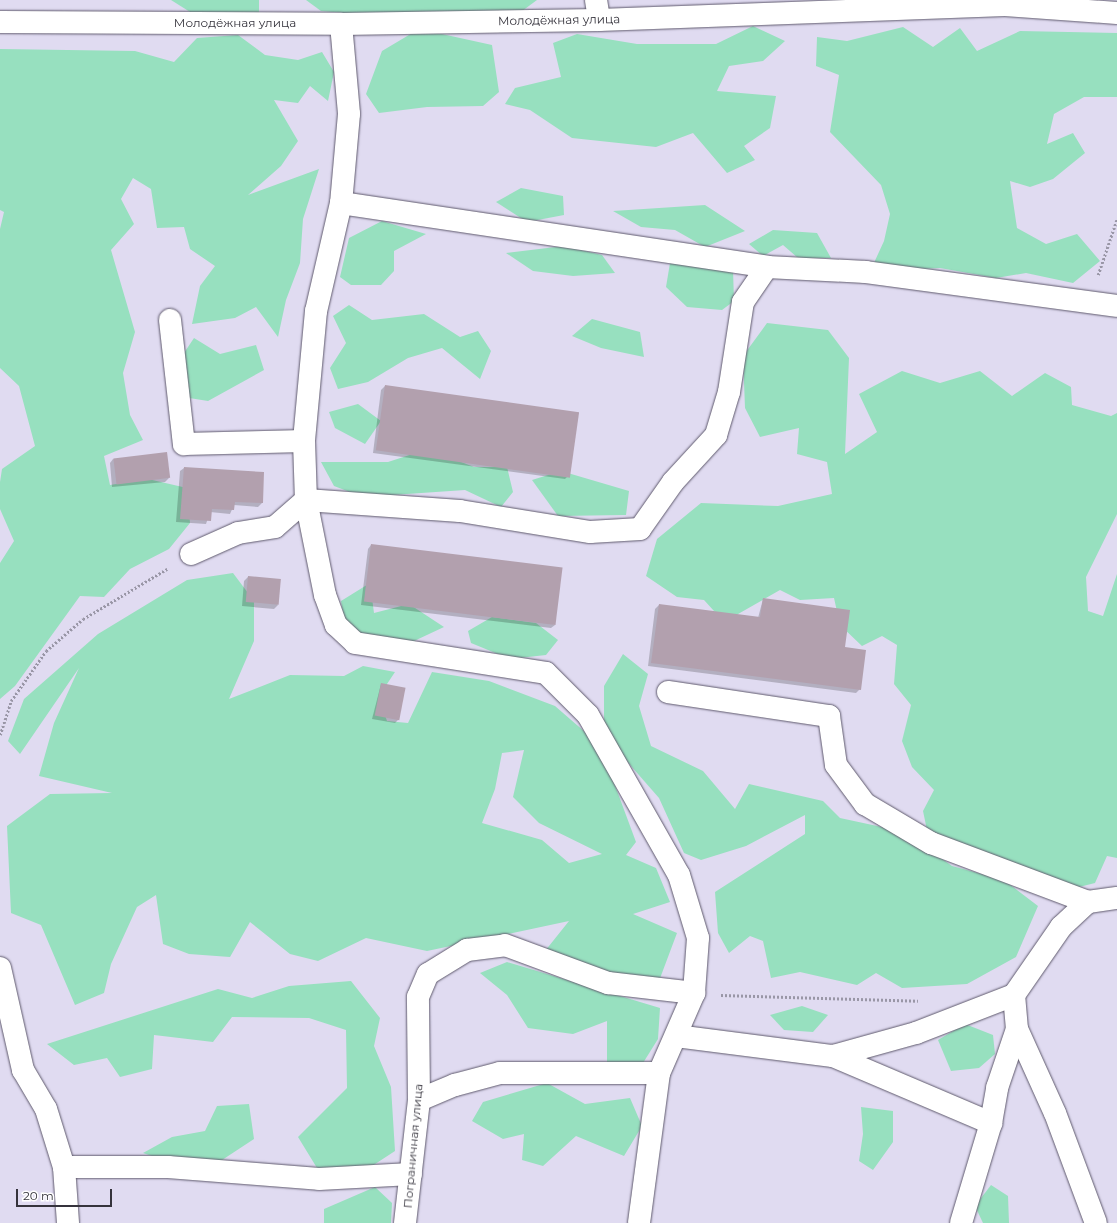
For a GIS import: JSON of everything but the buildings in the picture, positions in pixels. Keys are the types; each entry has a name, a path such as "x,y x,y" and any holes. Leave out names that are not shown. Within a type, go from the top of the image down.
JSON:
{"street":[{"name":"Молодёжная улица","path":"0,22 341,24 597,10 1005,2 1117,13"},
{"path":"341,24 349,114 341,203 316,311 304,441 306,500 325,595 336,625 355,643 546,673 588,715 679,875 698,938 694,993 660,1072 639,1223"},
{"path":"341,203 767,267 866,272 1117,306"},
{"path":"191,554 238,533 275,527 306,500 460,510 590,532 640,529 673,482 716,435 729,392 743,302 767,267"},
{"path":"170,320 184,444 304,441"},
{"path":"668,692 829,716 836,765 865,804 931,844 1088,902 1117,898"},
{"path":"833,1056 916,1033 1014,995 1061,927 1088,902"},
{"name":"Пограничная улица","path":"405,1223 419,1100 418,997 428,974 467,950 505,945 608,983 694,993"},
{"path":"0,968 23,1070 46,1109 64,1167 68,1223"},
{"path":"1014,995 1017,1029 1055,1113 1096,1223"},
{"path":"961,1223 990,1123 996,1088 1017,1029"},
{"path":"676,1036 833,1056 990,1123"},
{"path":"419,1100 455,1085 500,1073 660,1072"},
{"path":"64,1167 168,1167 319,1179 411,1174"}],"path":[{"path":"1088,302 1117,219"},
{"path":"0,735 11,701 46,650 83,619 191,554"},
{"path":"694,993 890,1002 921,1000"}],"green space":[{"path":"171,0 259,0 259,16 198,17"},
{"path":"306,0 537,0 518,14 368,15 321,11"},
{"path":"753,26 785,41 763,61 729,66 717,91 776,96 770,128 744,146 755,160 727,173 693,133 656,147 572,138 530,110 505,104 515,88 561,77 553,43 577,34 637,44 716,44"},
{"path":"903,27 933,47 960,28 977,51 1020,31 1117,33 1117,97 1084,97 1054,114 1047,144 1073,133 1085,153 1053,179 1030,187 1010,181 1017,228 1046,244 1077,234 1100,261 1073,283 1026,273 996,278 940,268 902,270 873,265 884,241 890,214 881,185 830,132 839,75 816,66 817,37 847,41"},
{"path":"419,29 492,45 499,92 483,106 427,107 379,113 366,94 382,51"},
{"path":"238,35 265,55 298,60 322,52 334,72 328,101 310,86 298,103 274,100 298,141 281,166 248,195 319,169 303,219 300,263 286,300 278,337 256,307 235,318 192,324 200,286 215,266 190,249 184,227 157,228 151,189 133,178 121,199 134,224 111,250 135,332 123,373 130,415 143,440 104,456 110,485 148,479 187,488 190,523 169,549 130,569 104,597 80,596 15,686 0,699 0,563 14,541 0,509 0,482 2,469 35,446 19,386 0,368 0,229 4,212 0,210 0,49 135,51 174,62 197,38"},
{"path":"521,188 563,196 564,215 527,222 496,202"},
{"path":"705,205 745,231 705,247 675,230 641,227 613,211"},
{"path":"382,221 426,234 394,251 394,271 381,285 351,285 340,277 349,238"},
{"path":"773,230 817,233 831,258 798,258 783,245 763,256 749,244"},
{"path":"564,246 602,255 615,273 573,276 533,271 506,253"},
{"path":"670,263 733,270 734,301 722,310 687,307 666,287"},
{"path":"349,305 372,320 424,314 460,337 478,331 491,351 480,379 442,348 408,358 368,382 338,389 330,368 346,343 333,316"},
{"path":"592,319 640,332 644,357 601,348 572,336"},
{"path":"767,323 828,330 849,358 845,454 877,432 859,394 902,371 940,383 980,371 1012,396 1045,373 1071,387 1072,405 1111,416 1117,413 1117,514 1086,577 1088,611 1103,616 1117,574 1117,858 1107,856 1095,883 1067,890 928,835 923,811 934,790 912,767 902,741 911,705 894,684 897,645 882,636 862,646 840,625 834,598 800,600 780,590 724,622 704,600 677,597 646,576 657,539 701,503 778,506 832,494 827,462 797,454 799,428 760,437 745,408 743,356"},
{"path":"194,338 220,354 256,345 264,370 208,401 183,397 178,362"},
{"path":"358,404 381,421 365,444 335,428 329,412"},
{"path":"428,449 474,467 507,467 513,492 501,507 465,490 363,497 334,486 321,462 388,462"},
{"path":"561,471 629,491 626,515 558,516 532,480"},
{"path":"233,573 254,601 254,641 229,699 290,675 344,676 363,666 395,672 379,696 387,721 408,723 432,672 489,681 555,706 600,745 636,842 626,855 656,868 670,902 633,914 677,933 659,981 613,976 545,951 569,921 427,951 366,938 318,961 290,954 250,922 230,957 189,954 163,944 156,895 137,907 111,964 104,993 75,1005 41,925 11,913 7,826 50,794 112,793 39,776 54,723 79,668 20,754 8,741 24,699 98,634 187,580","holes":["524,750 513,797 539,823 602,854 569,863 542,840 482,823 495,789 502,753"]},
{"path":"370,583 374,613 409,604 444,627 397,649 345,628 341,601"},
{"path":"492,617 536,623 558,640 546,655 510,659 471,643 468,631"},
{"path":"623,654 648,674 639,706 651,746 703,771 735,809 749,784 823,801 840,818 905,832 952,866 1004,880 1038,906 1016,957 967,984 902,988 876,973 857,985 800,972 771,978 763,941 750,936 729,953 718,933 715,892 805,834 805,815 746,846 701,860 684,853 659,798 624,758 604,726 604,686"},
{"path":"507,962 660,1008 658,1039 643,1063 607,1063 607,1021 573,1034 528,1028 507,995 480,973"},
{"path":"351,981 380,1018 374,1046 391,1087 395,1151 369,1168 317,1168 298,1137 347,1088 346,1030 309,1018 232,1017 213,1042 154,1035 152,1069 120,1077 107,1058 74,1065 47,1044 218,989 252,998 289,986"},
{"path":"802,1006 828,1015 813,1032 784,1030 770,1015"},
{"path":"965,1024 993,1035 995,1054 979,1068 951,1071 938,1040"},
{"path":"547,1083 585,1104 630,1098 642,1126 624,1156 576,1136 543,1166 522,1160 524,1134 503,1139 472,1121 483,1102"},
{"path":"249,1104 254,1139 219,1162 170,1162 143,1153 172,1137 205,1131 217,1106"},
{"path":"861,1107 893,1111 893,1142 873,1170 859,1161 863,1134"},
{"path":"991,1185 1008,1196 1009,1223 983,1223 975,1206"},
{"path":"375,1187 392,1203 391,1223 324,1223 324,1209"}]}
